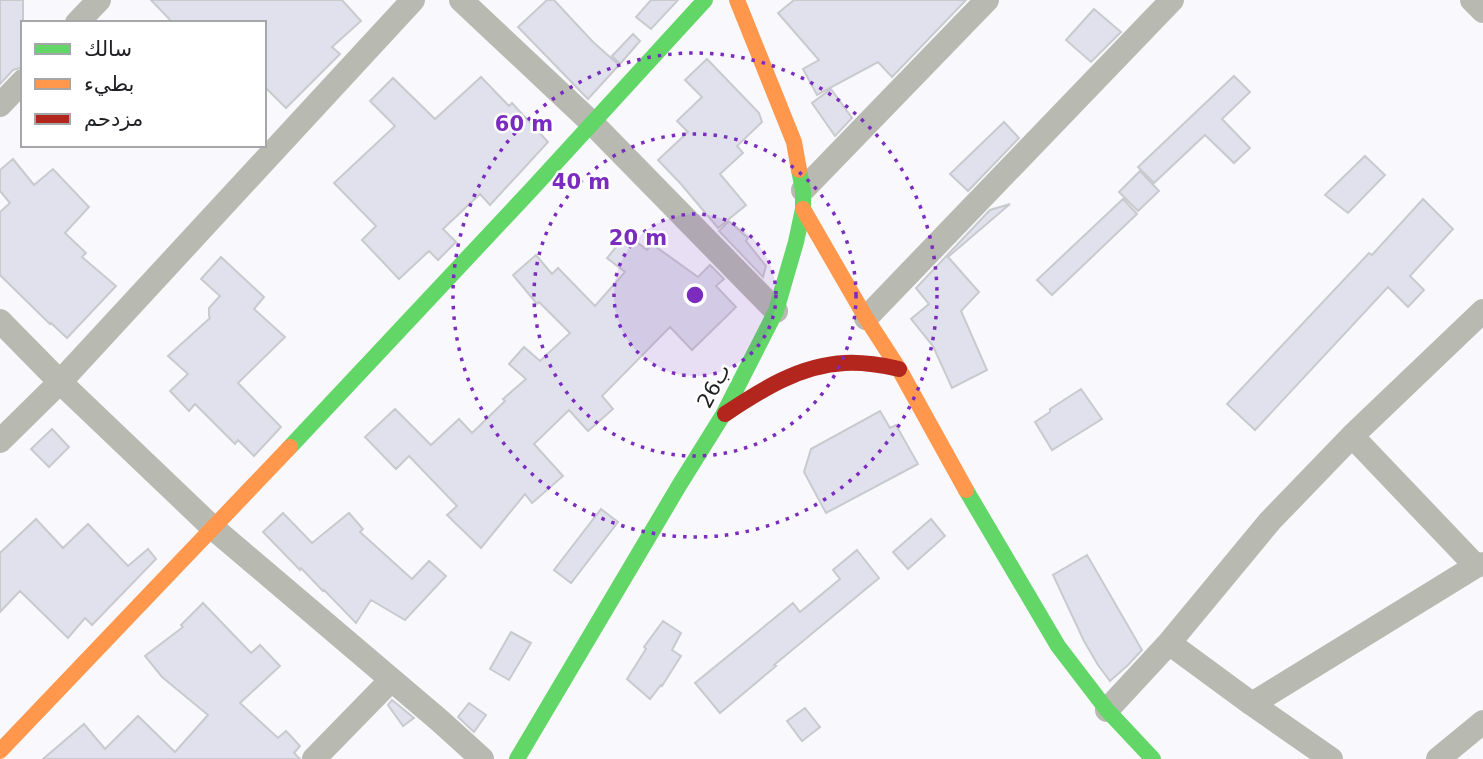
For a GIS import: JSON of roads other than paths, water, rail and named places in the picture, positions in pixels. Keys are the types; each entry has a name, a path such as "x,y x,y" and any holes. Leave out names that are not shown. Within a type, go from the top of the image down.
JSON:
{"main road":[{"path":"0,751 593,124 705,0"},
{"name":"26ب","path":"517,759 723,415 776,311 796,242 803,200 794,142 737,0"},
{"path":"803,200 866,318 899,369 978,514 1058,646 1107,710 1153,759"},
{"path":"723,415 779,381 817,367 841,363 899,369"}],"street":[{"path":"80,21 99,0"},
{"path":"0,441 60,382 413,0"},
{"path":"461,0 593,124 776,311"},
{"path":"803,200 987,0"},
{"path":"866,318 1172,0"},
{"path":"1472,0 1483,10"},
{"path":"0,105 21,83"},
{"path":"1107,710 1169,643 1270,521 1352,436 1483,311"},
{"path":"0,321 213,528 482,759"},
{"path":"1252,705 1480,565 1352,436"},
{"path":"1169,643 1331,759"},
{"path":"314,759 391,680"},
{"path":"1438,759 1483,722"}]}
